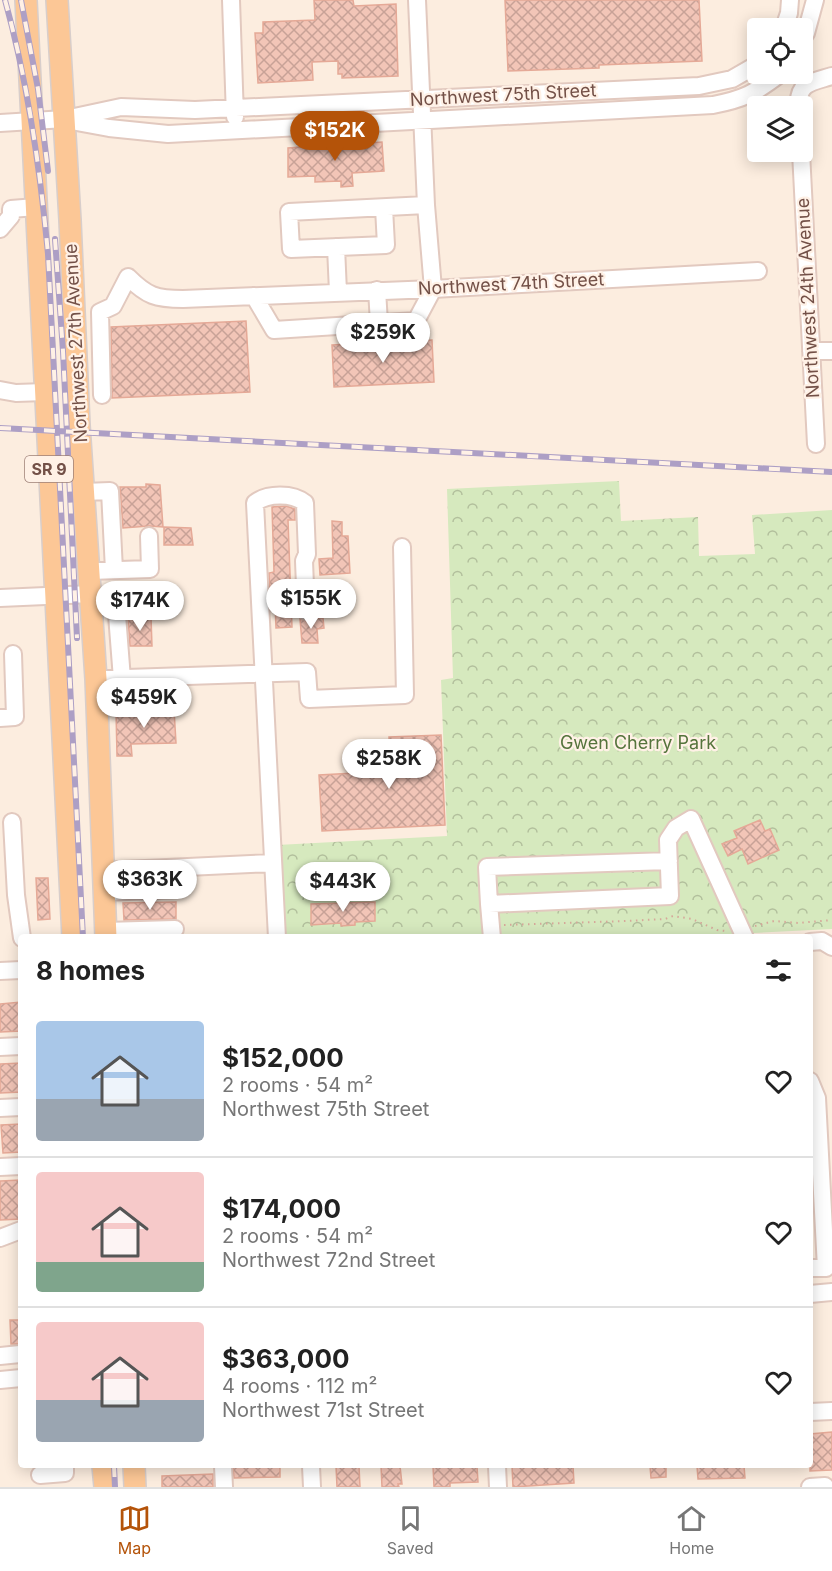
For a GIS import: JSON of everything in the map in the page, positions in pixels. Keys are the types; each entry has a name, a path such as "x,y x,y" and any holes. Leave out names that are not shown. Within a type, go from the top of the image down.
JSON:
{"main road":[{"name":"Northwest 27th Avenue","path":"27,0 73,934"},
{"name":"Northwest 27th Avenue","path":"57,0 65,119 75,352 92,599 106,934"},
{"path":"103,1468 105,1487"},
{"path":"134,1468 135,1487"}],"street":[{"path":"231,0 235,130"},
{"path":"254,296 274,330 416,321 433,289 426,206 417,0"},
{"path":"787,18 790,0"},
{"path":"808,18 814,0"},
{"name":"Northwest 75th Street","path":"0,123 65,119 121,107 195,110 699,86 732,79 747,70"},
{"path":"798,96 807,84 832,76"},
{"name":"Northwest 75th Street","path":"65,119 109,128 168,134 713,105 735,101 754,94 767,84"},
{"path":"627,90 627,110"},
{"path":"529,94 531,115"},
{"path":"324,104 325,126"},
{"name":"Northwest 24th Avenue","path":"802,162 816,444"},
{"path":"384,208 386,245 291,249 289,212 426,206"},
{"path":"0,229 10,216 12,209 36,207"},
{"path":"336,247 338,292"},
{"name":"Northwest 74th Street","path":"102,395 100,312 113,306 128,277 142,291 158,298 183,299 758,272"},
{"path":"377,290 379,323"},
{"path":"811,351 832,351"},
{"path":"0,390 16,393 45,392"},
{"path":"84,492 110,491 114,570"},
{"path":"277,934 255,503 261,498 273,496 300,499 305,504 306,611"},
{"path":"90,571 150,569 149,536"},
{"path":"96,679 307,672 309,699 405,694 402,546"},
{"path":"0,598 55,596 117,602 122,679"},
{"path":"0,718 15,717 13,654"},
{"path":"489,903 670,896 668,840 676,828 691,819 743,933"},
{"path":"12,822 16,895 21,934"},
{"path":"491,932 487,867 669,861"},
{"path":"103,871 272,863"},
{"path":"104,892 177,889"},
{"path":"106,934 175,929"},
{"path":"0,971 18,970"},
{"path":"0,1047 18,1046"},
{"path":"813,1088 817,1098 828,1227 826,1268 813,1268"},
{"path":"0,1108 18,1107"},
{"path":"0,1167 18,1166"},
{"path":"0,1238 18,1231"},
{"path":"813,1294 832,1292"},
{"path":"0,1356 18,1354"},
{"path":"0,1380 18,1377"},
{"path":"813,1412 832,1411"},
{"path":"40,1476 65,1473 65,1468"},
{"path":"223,1468 224,1487"},
{"path":"311,1468 312,1487"},
{"path":"497,1468 498,1487"},
{"path":"810,1487 832,1486"}],"path":[{"path":"491,932 507,924 625,921 665,919 673,916 692,919 717,930 743,933 774,921 798,923 832,920"}],"green space":[{"name":"Gwen Cherry Park","path":"619,481 621,521 698,517 699,556 755,554 752,515 832,510 832,929 733,934 281,934 277,845 447,836 441,680 453,678 447,489"}],"building":[{"path":"314,0 353,0 354,6 396,4 398,76 342,78 342,74 338,74 338,61 312,62 313,80 258,83 255,33 263,33 263,22 315,20"},
{"path":"505,0 699,0 702,61 508,71"},
{"path":"382,142 384,171 352,173 353,186 341,187 341,181 315,182 315,176 288,177 288,148 327,145 327,143 337,143 337,145"},
{"path":"246,321 250,392 112,398 111,327"},
{"path":"432,340 434,382 334,387 332,345"},
{"path":"146,484 160,485 163,527 123,528 120,487 146,487"},
{"path":"286,506 295,509 295,520 288,520 292,627 276,628 275,602 270,595 269,573 274,572 272,507"},
{"path":"332,521 342,522 342,536 348,536 350,573 320,575 319,559 333,558"},
{"path":"164,527 191,528 193,545 164,545"},
{"path":"151,617 152,646 130,646 128,618"},
{"path":"313,618 323,618 324,628 317,629 318,643 302,643 300,619 307,621"},
{"path":"174,709 176,743 131,744 132,756 117,756 116,711"},
{"path":"441,735 445,825 322,831 319,775 391,771 389,737"},
{"path":"760,820 765,831 770,829 779,850 748,864 742,849 728,856 722,844 737,838 734,831"},
{"path":"36,878 48,878 50,919 38,920"},
{"path":"176,902 176,919 124,920 123,903"},
{"path":"375,902 375,921 355,922 355,925 341,926 341,923 311,925 311,904"},
{"path":"18,1002 18,1031 0,1032 0,1004"},
{"path":"18,1063 18,1092 0,1093 0,1064"},
{"path":"18,1124 18,1152 3,1153 1,1125"},
{"path":"18,1180 18,1219 0,1220 0,1181"},
{"path":"10,1320 18,1320 18,1344 11,1344"},
{"path":"832,1432 832,1470 810,1471 810,1468 813,1468 813,1434"},
{"path":"233,1468 280,1468 280,1477 234,1478"},
{"path":"336,1468 359,1468 360,1487 337,1487"},
{"path":"381,1468 400,1468 402,1484 398,1484 399,1487 382,1487"},
{"path":"433,1468 477,1468 478,1482 450,1483 450,1487 434,1487"},
{"path":"512,1468 573,1468 574,1483 513,1487"},
{"path":"650,1468 666,1468 666,1477 651,1478"},
{"path":"697,1468 744,1468 745,1478 698,1479"},
{"path":"213,1474 213,1487 162,1487 162,1476"}],"railway":[{"path":"5,0 32,126 48,254 83,934"},
{"path":"21,0 38,89 48,171"},
{"path":"55,239 63,351 77,638"},
{"path":"0,428 832,472"},
{"path":"114,1468 115,1487"}]}
